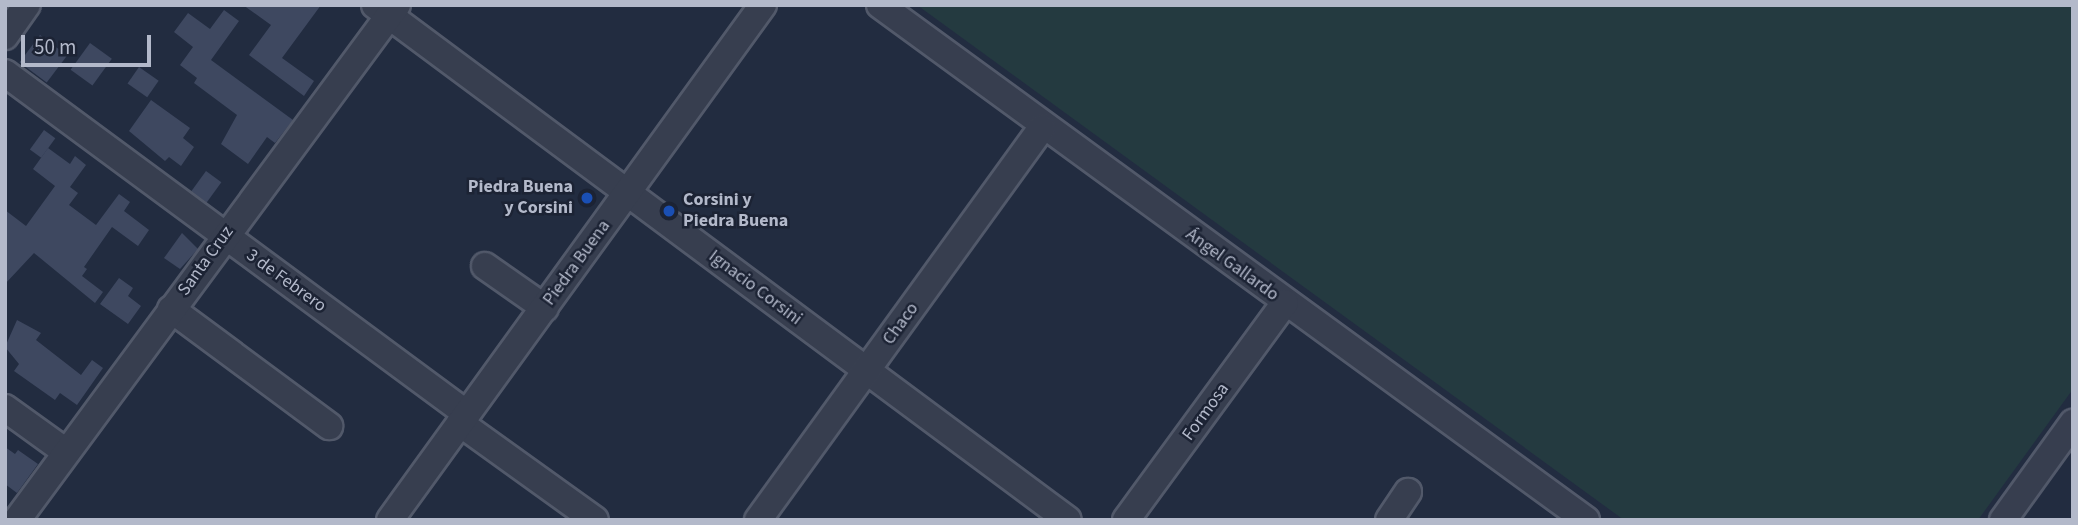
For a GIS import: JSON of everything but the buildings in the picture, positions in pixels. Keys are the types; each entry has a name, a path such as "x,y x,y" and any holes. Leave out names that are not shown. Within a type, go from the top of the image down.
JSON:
{"street":[{"path":"5,36 27,5"},
{"name":"Piedra Buena","path":"390,520 763,5"},
{"name":"Ángel Gallardo","path":"880,5 1042,128 1587,520"},
{"name":"Ignacio Corsini","path":"387,9 627,194 1068,520"},
{"name":"Santa Cruz","path":"17,520 387,9"},
{"name":"3 de Febrero","path":"5,73 224,236 595,520"},
{"name":"Chaco","path":"758,520 1042,128"},
{"path":"485,266 545,308"},
{"name":"Formosa","path":"1126,520 1285,303"},
{"path":"171,309 328,425"},
{"path":"5,408 66,452"},
{"path":"2003,520 2073,423"},
{"path":"1389,520 1408,492"}],"green space":[{"path":"917,5 2073,5 2073,389 1978,520 1624,520"}],"place":[{"name":"Piedra Buena y Corsini","path":"587,198"},
{"name":"Corsini y Piedra Buena","path":"669,211"}]}
